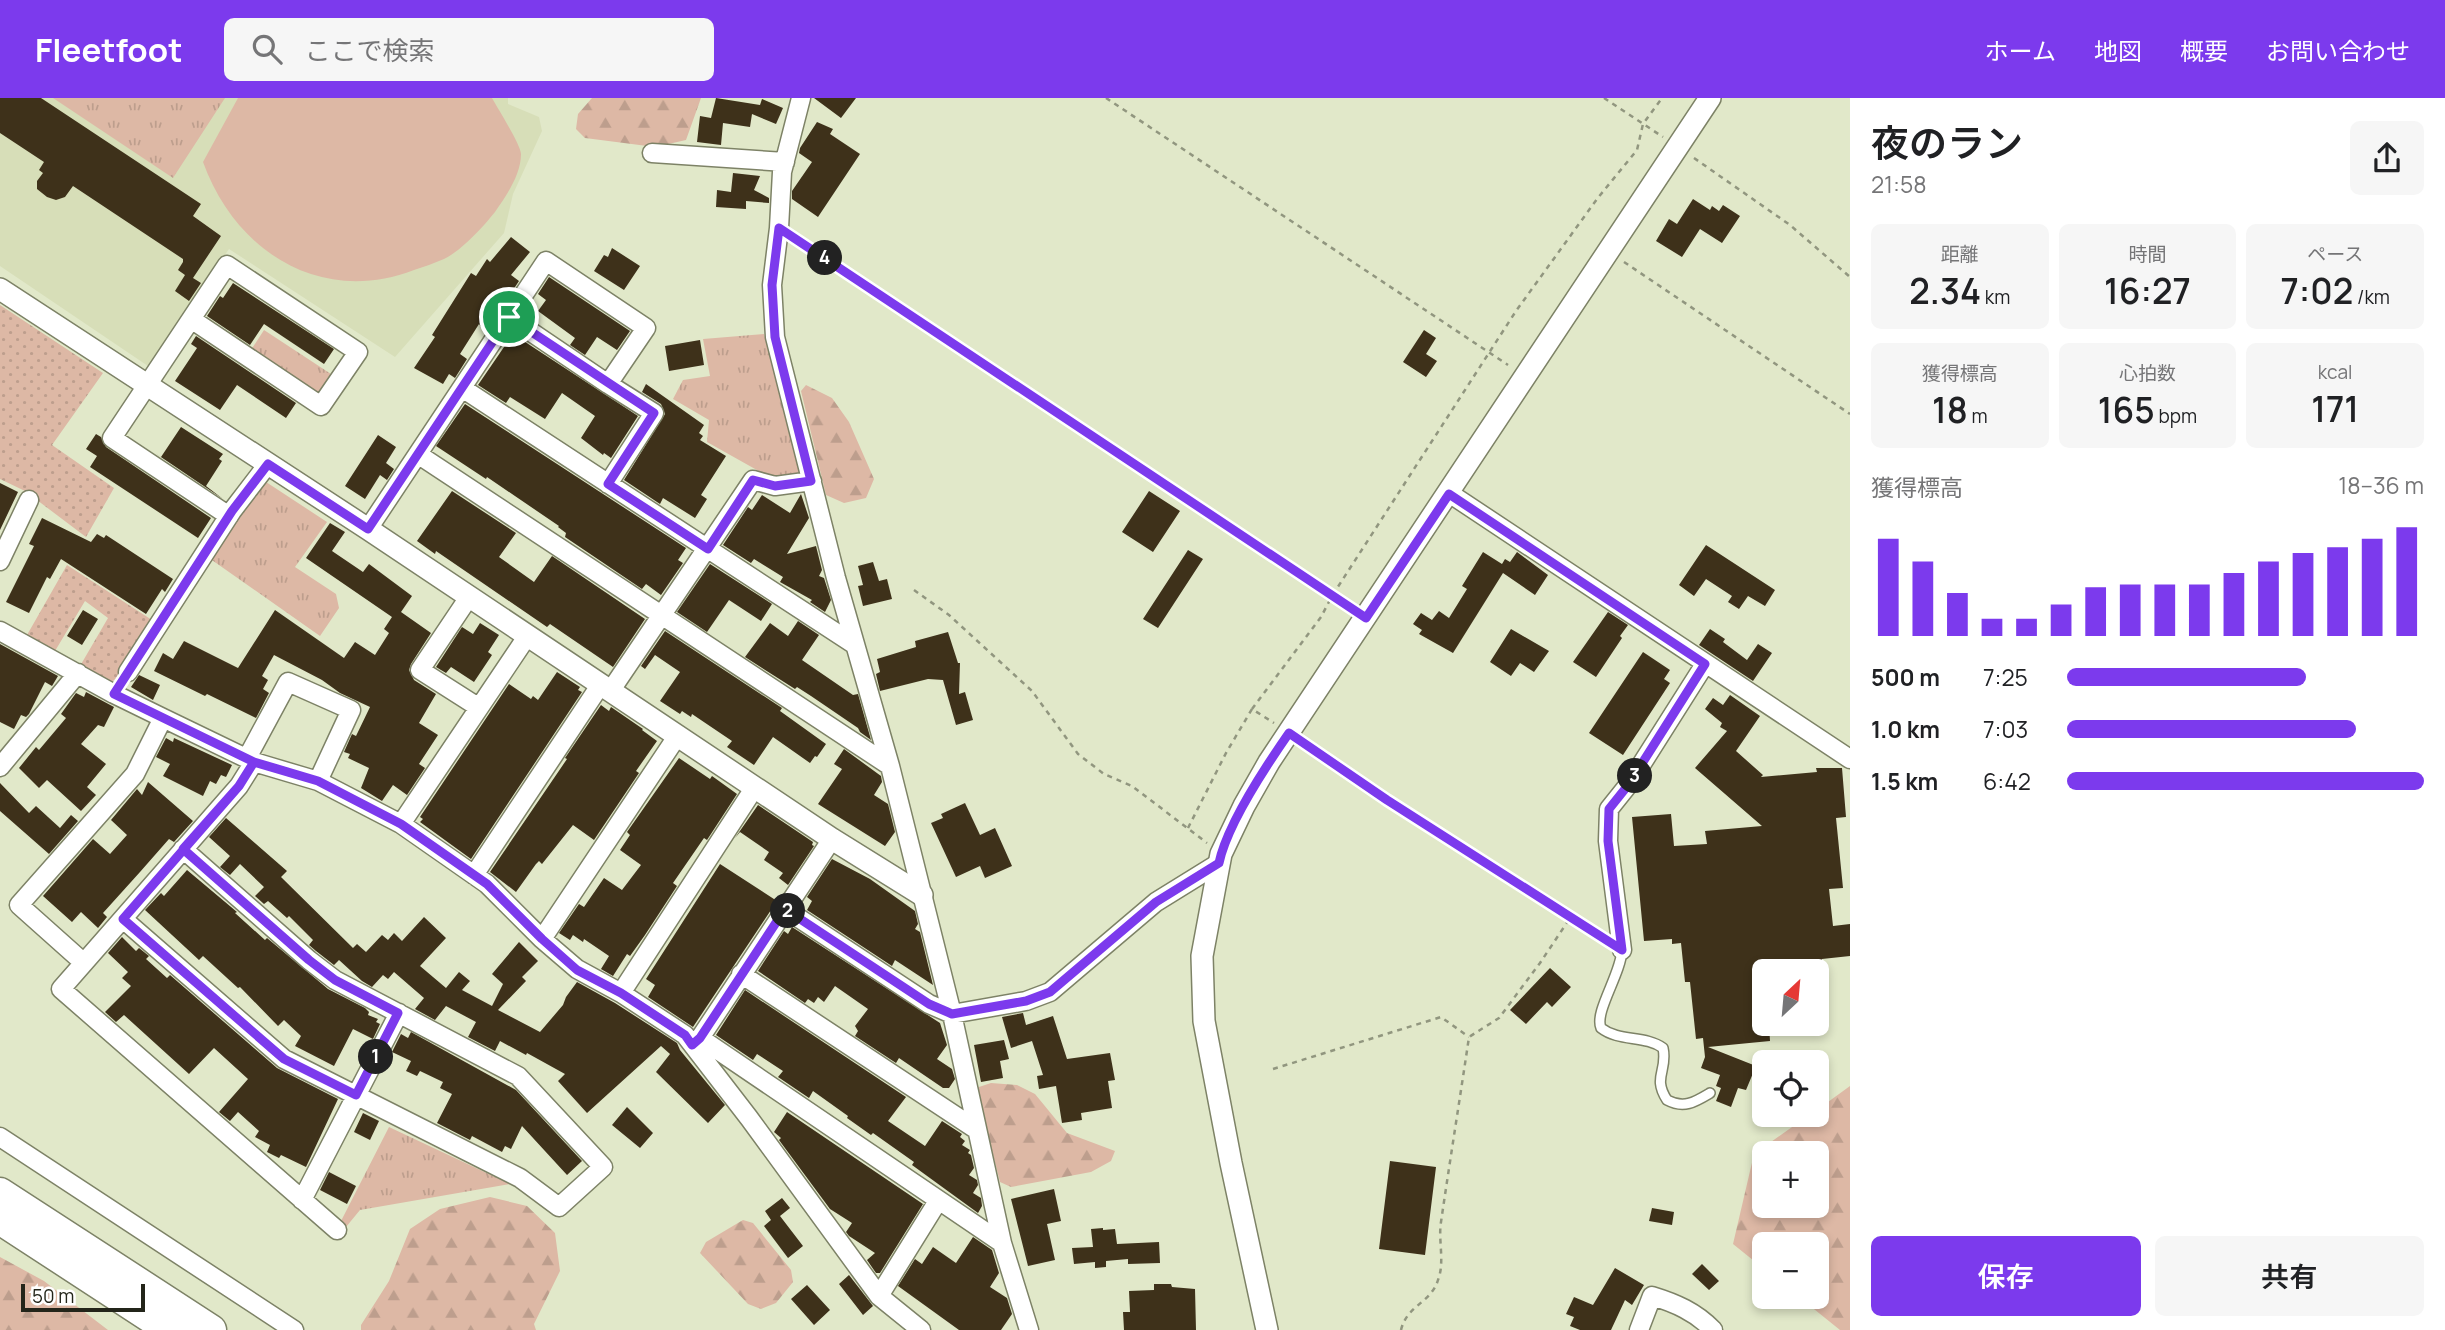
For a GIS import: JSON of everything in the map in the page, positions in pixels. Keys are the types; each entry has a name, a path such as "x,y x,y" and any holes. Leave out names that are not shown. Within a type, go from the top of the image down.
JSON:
{"highway":[{"path":"0,1193 211,1330"},
{"path":"0,1219 170,1330"}],"street":[{"path":"801,98 785,162 772,285 775,337 811,481 890,766 952,1014 1002,1243 1029,1330"},
{"path":"1267,1330 1231,1163 1205,1021 1202,956 1220,859 1244,806 1289,733 1710,98"},
{"path":"652,153 785,162"},
{"path":"368,529 546,261 646,328 608,384"},
{"path":"191,319 321,406 358,352 227,265 111,438 229,516"},
{"path":"0,289 368,529 832,839 922,895"},
{"path":"509,317 654,413 608,484"},
{"path":"462,388 855,645"},
{"path":"419,455 890,766"},
{"path":"128,672 229,516 268,464"},
{"path":"474,875 606,687 662,616 753,480 775,486 811,481"},
{"path":"1449,494 1850,759"},
{"path":"0,561 29,500"},
{"path":"469,597 420,670 478,707"},
{"path":"0,631 163,718 251,760 318,781 401,824 487,884 577,970 621,993 1002,1243"},
{"path":"401,824 528,635"},
{"path":"1622,950 1608,841 1609,809 1629,784 1705,664"},
{"path":"0,767 7,748 78,673"},
{"path":"318,781 351,710 288,682 239,786 61,989 337,1230"},
{"path":"84,963 19,905 135,774 163,718"},
{"path":"542,939 678,735"},
{"path":"621,993 755,787"},
{"path":"696,1042 832,839"},
{"path":"123,919 284,1059 520,1178 559,1207 603,1167 519,1076 335,980 183,849"},
{"path":"785,909 929,1004 952,1014 1026,1001 1050,992 1156,902 1220,859"},
{"path":"741,974 976,1130"},
{"path":"302,1200 398,1013"},
{"path":"696,1042 879,1296 921,1330"},
{"path":"0,1138 294,1330"},
{"path":"879,1296 938,1201"},
{"path":"1639,1330 1652,1296 1678,1304 1705,1321 1713,1330"}],"lane":[{"path":"114,694 128,672"},
{"path":"1622,950 1619,969 1598,1022 1601,1028 1616,1036 1653,1042 1663,1048 1658,1085 1667,1100 1683,1105 1695,1102 1710,1093"}],"path":[{"path":"1106,98 1527,377"},
{"path":"1604,98 1790,225 1850,277"},
{"path":"1188,828 1252,709 1321,617 1516,311 1597,199 1637,150 1643,124 1662,98"},
{"path":"779,228 1366,618"},
{"path":"1609,253 1850,414"},
{"path":"914,590 949,615 1032,691 1077,754 1104,774 1132,786 1188,828 1220,859"},
{"path":"1252,709 1387,800 1622,950"},
{"path":"1401,1330 1410,1310 1431,1294 1439,1279 1440,1226 1469,1037 1499,1018 1570,918"},
{"path":"1273,1069 1441,1017 1469,1037"}],"shaded area":[{"path":"0,98 508,98 508,104 539,117 542,131 513,194 504,233 395,357 229,249 148,366 0,266"}],"green space":[{"path":"53,98 225,98 173,178"},
{"path":"238,98 492,98 520,149 520,162 516,177 495,212 464,245 444,259 379,279 346,281 314,275 285,263 259,245 236,221 217,194 203,162"},
{"path":"592,98 701,98 686,140 655,147 585,138 576,129 578,114"},
{"path":"0,305 103,373 52,445 114,488 86,537 25,491 0,479"},
{"path":"264,330 331,374 318,395 251,350"},
{"path":"764,334 802,475 773,479 707,442 709,420 673,399 683,380 710,376 703,339"},
{"path":"806,385 832,398 849,422 874,479 866,498 844,503 826,495 801,391"},
{"path":"263,480 327,522 295,567 336,594 339,608 320,636 209,558"},
{"path":"67,565 152,620 110,684 80,666 108,618 85,601 55,651 27,635"},
{"path":"991,1083 1017,1085 1035,1094 1067,1133 1115,1151 1111,1161 1091,1172 1011,1187 1000,1182 976,1088"},
{"path":"1850,1086 1850,1330 1840,1330 1814,1309 1829,1309 1829,1232 1752,1232 1752,1259 1733,1244 1752,1163 1752,1218 1829,1218 1829,1141 1772,1141 1792,1127 1829,1127 1829,1101"},
{"path":"389,1127 510,1184 360,1210 346,1227 340,1223"},
{"path":"490,1197 527,1206 555,1233 560,1271 534,1324 536,1330 361,1330 361,1325 389,1281 410,1229 440,1209"},
{"path":"743,1220 753,1223 791,1270 793,1282 776,1303 761,1309 748,1304 700,1253 706,1242"},
{"path":"0,1257 44,1281 108,1330 0,1330"}],"building":[{"path":"0,98 41,98 201,204 193,216 221,236 193,278 201,283 189,301 175,291 185,275 178,270 183,259 73,186 65,197 56,200 37,189 37,181 43,173 39,170 44,162 0,133"},
{"path":"716,98 760,105 762,99 783,108 776,124 752,114 750,127 723,123 721,145 697,142 700,116 711,118"},
{"path":"814,98 856,98 841,118"},
{"path":"817,122 833,129 830,134 860,154 818,217 792,199 792,191 812,162 799,153 800,148"},
{"path":"733,173 760,176 754,190 769,198 769,203 746,201 746,209 716,207 717,190 731,192"},
{"path":"1693,199 1710,210 1712,206 1719,211 1723,205 1740,216 1722,243 1700,229 1682,257 1656,241 1669,219 1677,224"},
{"path":"511,237 530,252 511,275 519,281 489,326 485,323 482,327 479,324 460,354 467,359 455,378 449,374 443,384 414,368 471,273 476,276 487,259 490,262"},
{"path":"612,248 640,266 624,290 594,271 604,255 608,257"},
{"path":"549,277 630,331 617,350 597,337 585,355 570,345 575,338 538,311 546,300 538,294"},
{"path":"233,283 334,349 324,364 264,324 250,345 207,316 220,296 223,298"},
{"path":"1424,330 1436,338 1426,354 1437,361 1426,377 1403,362"},
{"path":"513,334 638,416 611,458 581,438 595,416 562,393 545,419 510,397 506,403 478,385"},
{"path":"196,336 296,403 286,418 237,385 220,410 175,381 197,348 191,344"},
{"path":"700,340 704,365 669,371 665,346"},
{"path":"646,384 704,425 699,433 703,436 700,440 726,456 701,495 707,499 695,518 663,498 660,504 624,480 665,414 661,404 642,392"},
{"path":"465,404 686,548 678,560 683,563 661,595 646,584 642,589 565,537 566,533 559,526 436,446"},
{"path":"181,427 223,454 219,459 222,461 206,486 223,499 155,453 161,457"},
{"path":"96,434 101,437 106,447 211,518 198,538 90,467 97,456 86,449"},
{"path":"378,435 396,447 386,463 394,469 387,480 380,475 365,499 345,486"},
{"path":"0,483 18,492 0,530"},
{"path":"452,491 516,533 499,557 534,582 552,556 645,619 613,667 550,624 547,627 436,551 435,554 417,541"},
{"path":"1149,491 1180,511 1153,552 1122,532"},
{"path":"801,494 809,518 787,554 816,546 822,570 819,576 824,578 831,600 825,612 810,602 812,600 780,582 783,577 754,559 751,563 723,545 748,507 752,510 762,495 790,513"},
{"path":"42,518 91,542 97,534 104,538 106,535 173,579 165,592 162,589 146,614 61,559 50,579 47,577 29,613 6,602 34,546 29,544"},
{"path":"330,523 345,532 332,551 363,572 369,564 412,596 401,612 431,633 409,670 414,680 436,694 419,723 438,735 419,764 425,768 407,795 393,785 382,801 361,788 369,768 348,758 350,754 344,752 352,734 356,736 370,707 274,655 262,676 268,680 263,689 269,693 256,718 154,671 163,653 173,659 184,641 238,668 275,610 344,658 355,642 375,655 389,633 384,629 392,617 306,558"},
{"path":"1706,545 1775,590 1765,606 1748,596 1739,609 1728,602 1732,596 1706,579 1694,596 1679,585"},
{"path":"1188,550 1203,559 1158,628 1143,619"},
{"path":"1483,552 1502,564 1505,559 1510,562 1517,552 1548,575 1535,595 1503,573 1453,653 1419,634 1422,630 1413,624 1421,613 1432,620 1439,611 1449,618 1467,589 1462,586"},
{"path":"873,562 879,581 887,579 892,599 863,606 858,586 863,585 858,566"},
{"path":"710,564 772,604 761,621 729,600 707,632 677,612"},
{"path":"83,610 98,619 82,645 67,636"},
{"path":"1608,612 1628,625 1596,677 1573,662"},
{"path":"798,621 819,635 802,660 853,695 858,694 871,740 811,696 797,687 795,689 745,657 770,623 788,636"},
{"path":"480,623 499,635 488,652 492,655 474,682 451,667 446,673 436,667 462,627 473,634"},
{"path":"1511,629 1549,651 1534,672 1520,663 1511,676 1490,662"},
{"path":"1710,629 1747,660 1758,644 1772,653 1753,681 1699,645"},
{"path":"665,631 782,708 780,711 826,744 817,757 810,763 773,737 754,765 727,747 732,741 692,714 691,717 682,711 680,714 660,701 680,672 655,655 645,669 641,666"},
{"path":"948,632 960,663 959,694 965,692 973,720 956,725 943,680 928,679 880,691 876,674 880,672 877,659 916,647 915,641"},
{"path":"0,644 58,676 52,686 45,682 29,714 26,717 21,715 14,729 0,722"},
{"path":"1643,652 1670,670 1664,679 1670,683 1623,755 1589,733"},
{"path":"557,672 580,687 578,690 582,692 471,859 420,822 423,819 420,817 509,684 531,699 533,696 538,700"},
{"path":"139,675 160,685 153,700 131,687"},
{"path":"86,692 114,707 104,727 98,725 81,744 106,764 87,787 96,795 81,811 47,780 39,788 19,768 36,747 39,750 66,718 61,714 76,693 84,697"},
{"path":"1730,695 1760,716 1736,751 1763,775 1761,777 1817,772 1816,768 1842,768 1846,817 1836,818 1843,888 1829,889 1833,926 1850,924 1850,956 1822,959 1752,959 1752,1036 1770,1036 1770,1041 1708,1047 1752,1064 1752,1076 1746,1090 1738,1088 1731,1107 1716,1101 1721,1088 1716,1086 1720,1075 1701,1068 1705,1057 1703,1038 1696,1039 1690,982 1685,982 1681,943 1672,944 1672,939 1644,941 1632,817 1671,814 1674,846 1707,844 1705,831 1762,826 1695,768 1727,731 1720,727 1722,723 1705,709 1713,698 1723,705"},
{"path":"601,705 609,711 611,707 657,741 594,840 573,825 542,864 539,861 536,864 516,892 490,872"},
{"path":"166,738 173,742 174,738 232,765 226,777 221,775 216,784 210,781 203,796 163,776 170,764 156,757"},
{"path":"844,749 881,776 882,782 874,795 888,804 895,832 885,846 818,804 842,769 834,764"},
{"path":"679,758 710,779 712,776 737,794 707,840 704,838 673,883 677,886 645,935 630,956 627,954 613,976 601,969 609,956 584,939 583,942 573,935 570,940 559,933 579,904 584,907 604,878 622,890 641,865 620,850 630,835 627,832"},
{"path":"148,782 193,821 174,842 169,839 103,913 107,917 98,928 81,912 72,922 43,896 93,839 110,854 127,835 111,820 137,789 142,795"},
{"path":"0,783 29,813 36,806 60,828 71,815 78,821 49,854 0,811"},
{"path":"965,803 980,835 995,828 1012,866 985,878 980,866 956,877 931,823 943,818 941,814"},
{"path":"758,805 813,842 814,846 788,885 779,878 783,873 764,860 769,852 740,832 735,838"},
{"path":"226,818 287,871 281,877 353,948 357,944 366,952 382,935 388,940 394,933 402,941 424,917 446,938 420,966 446,988 459,972 470,981 462,990 492,1006 503,984 492,974 519,942 538,961 522,977 526,981 498,1010 540,1032 563,1005 577,982 677,1043 725,1105 708,1123 656,1072 670,1054 661,1046 587,1113 558,1081 565,1074 500,1041 495,1051 468,1037 476,1022 446,1006 435,1020 415,1009 424,998 394,972 388,979 383,975 372,987 339,960 334,965 316,951 309,945 313,940 289,916 287,918 268,901 264,904 255,896 264,887 240,864 230,875 220,867 230,856 209,837"},
{"path":"832,859 870,879 915,911 918,924 915,929 920,932 933,985 895,960 892,966 807,910 812,901 807,897"},
{"path":"720,864 777,901 693,1027 648,997 655,985 646,979"},
{"path":"187,870 237,912 235,913 265,940 267,938 328,989 365,1008 369,1012 368,1015 378,1019 376,1022 380,1024 373,1039 353,1029 334,1066 295,1046 301,1036 284,1020 278,1026 240,987 203,956 199,960 145,910 161,893 164,896"},
{"path":"792,927 940,1023 947,1045 937,1059 952,1069 955,1079 949,1088 943,1088 899,1058 896,1063 855,1036 858,1031 855,1026 868,1009 835,986 824,1002 818,997 814,1003 808,999 805,1003 758,971 784,931 788,934"},
{"path":"122,937 136,951 139,948 149,956 146,959 167,978 170,975 277,1068 338,1099 306,1167 281,1155 279,1158 267,1152 270,1145 255,1137 259,1131 238,1112 230,1121 219,1112 248,1079 214,1048 189,1074 124,1015 116,1022 105,1012 131,986 122,978 128,972 108,953"},
{"path":"1550,968 1571,987 1552,1007 1547,1002 1526,1024 1510,1010"},
{"path":"745,990 906,1097 888,1121 925,1146 942,1121 962,1134 960,1137 965,1141 962,1145 970,1150 968,1153 974,1168 969,1175 977,1180 978,1185 973,1193 981,1198 982,1206 978,1213 912,1165 914,1162 873,1133 871,1135 813,1091 809,1098 778,1077 783,1071 757,1054 753,1060 716,1035"},
{"path":"1023,1013 1026,1025 1053,1016 1067,1059 1110,1053 1115,1080 1108,1081 1112,1108 1081,1113 1082,1120 1062,1123 1056,1086 1039,1089 1037,1076 1043,1075 1032,1041 1011,1048 1002,1017"},
{"path":"411,1032 516,1090 582,1161 567,1175 522,1126 511,1149 505,1146 502,1152 472,1136 470,1140 437,1123 452,1094 440,1088 443,1082 420,1071 417,1076 406,1071 411,1061 392,1052 401,1034 408,1038"},
{"path":"1004,1040 1009,1059 1000,1061 1003,1078 981,1082 974,1045"},
{"path":"627,1107 653,1133 640,1148 612,1125"},
{"path":"787,1112 923,1204 880,1273 876,1273 867,1260 875,1253 849,1236 846,1232 852,1223 830,1209 779,1140 781,1138 774,1132"},
{"path":"363,1113 379,1121 370,1140 354,1132"},
{"path":"1390,1161 1436,1167 1425,1255 1379,1249"},
{"path":"329,1172 356,1186 347,1204 320,1190"},
{"path":"1054,1189 1061,1221 1047,1224 1055,1260 1028,1266 1011,1199"},
{"path":"782,1198 790,1208 780,1216 803,1246 788,1258 764,1226 771,1220 765,1211"},
{"path":"1652,1208 1674,1212 1672,1225 1649,1221"},
{"path":"1091,1229 1115,1229 1117,1244 1159,1242 1160,1263 1128,1264 1128,1259 1106,1261 1106,1267 1095,1268 1095,1262 1074,1264 1072,1248 1093,1247"},
{"path":"973,1237 992,1250 999,1273 990,1287 1007,1298 1012,1314 1001,1330 959,1330 898,1286 915,1259 922,1264 933,1247 956,1263"},
{"path":"1702,1264 1719,1281 1709,1290 1692,1274"},
{"path":"1615,1268 1644,1285 1632,1305 1625,1300 1611,1330 1580,1330 1570,1326 1574,1317 1566,1314 1574,1297 1593,1305"},
{"path":"849,1275 873,1306 863,1315 839,1284"},
{"path":"1154,1284 1195,1289 1196,1330 1124,1330 1123,1312 1130,1312 1129,1291 1154,1290"},
{"path":"807,1285 830,1310 814,1325 791,1299"}],"route":[{"path":"509,317 368,529 268,464 232,511 114,694 254,762 239,786 183,849 309,960 335,980 398,1013 356,1095 284,1059 123,919 239,786 254,762 318,781 401,824 487,884 577,970 621,993 685,1035 692,1045 700,1038 785,909 929,1004 952,1014 1026,1001 1050,992 1156,902 1219,863 1244,806 1289,733 1387,800 1622,950 1608,841 1609,809 1629,784 1705,664 1449,494 1366,618 779,228 772,285 775,337 811,481 775,486 753,480 708,549 608,484 654,413 509,317"}]}
